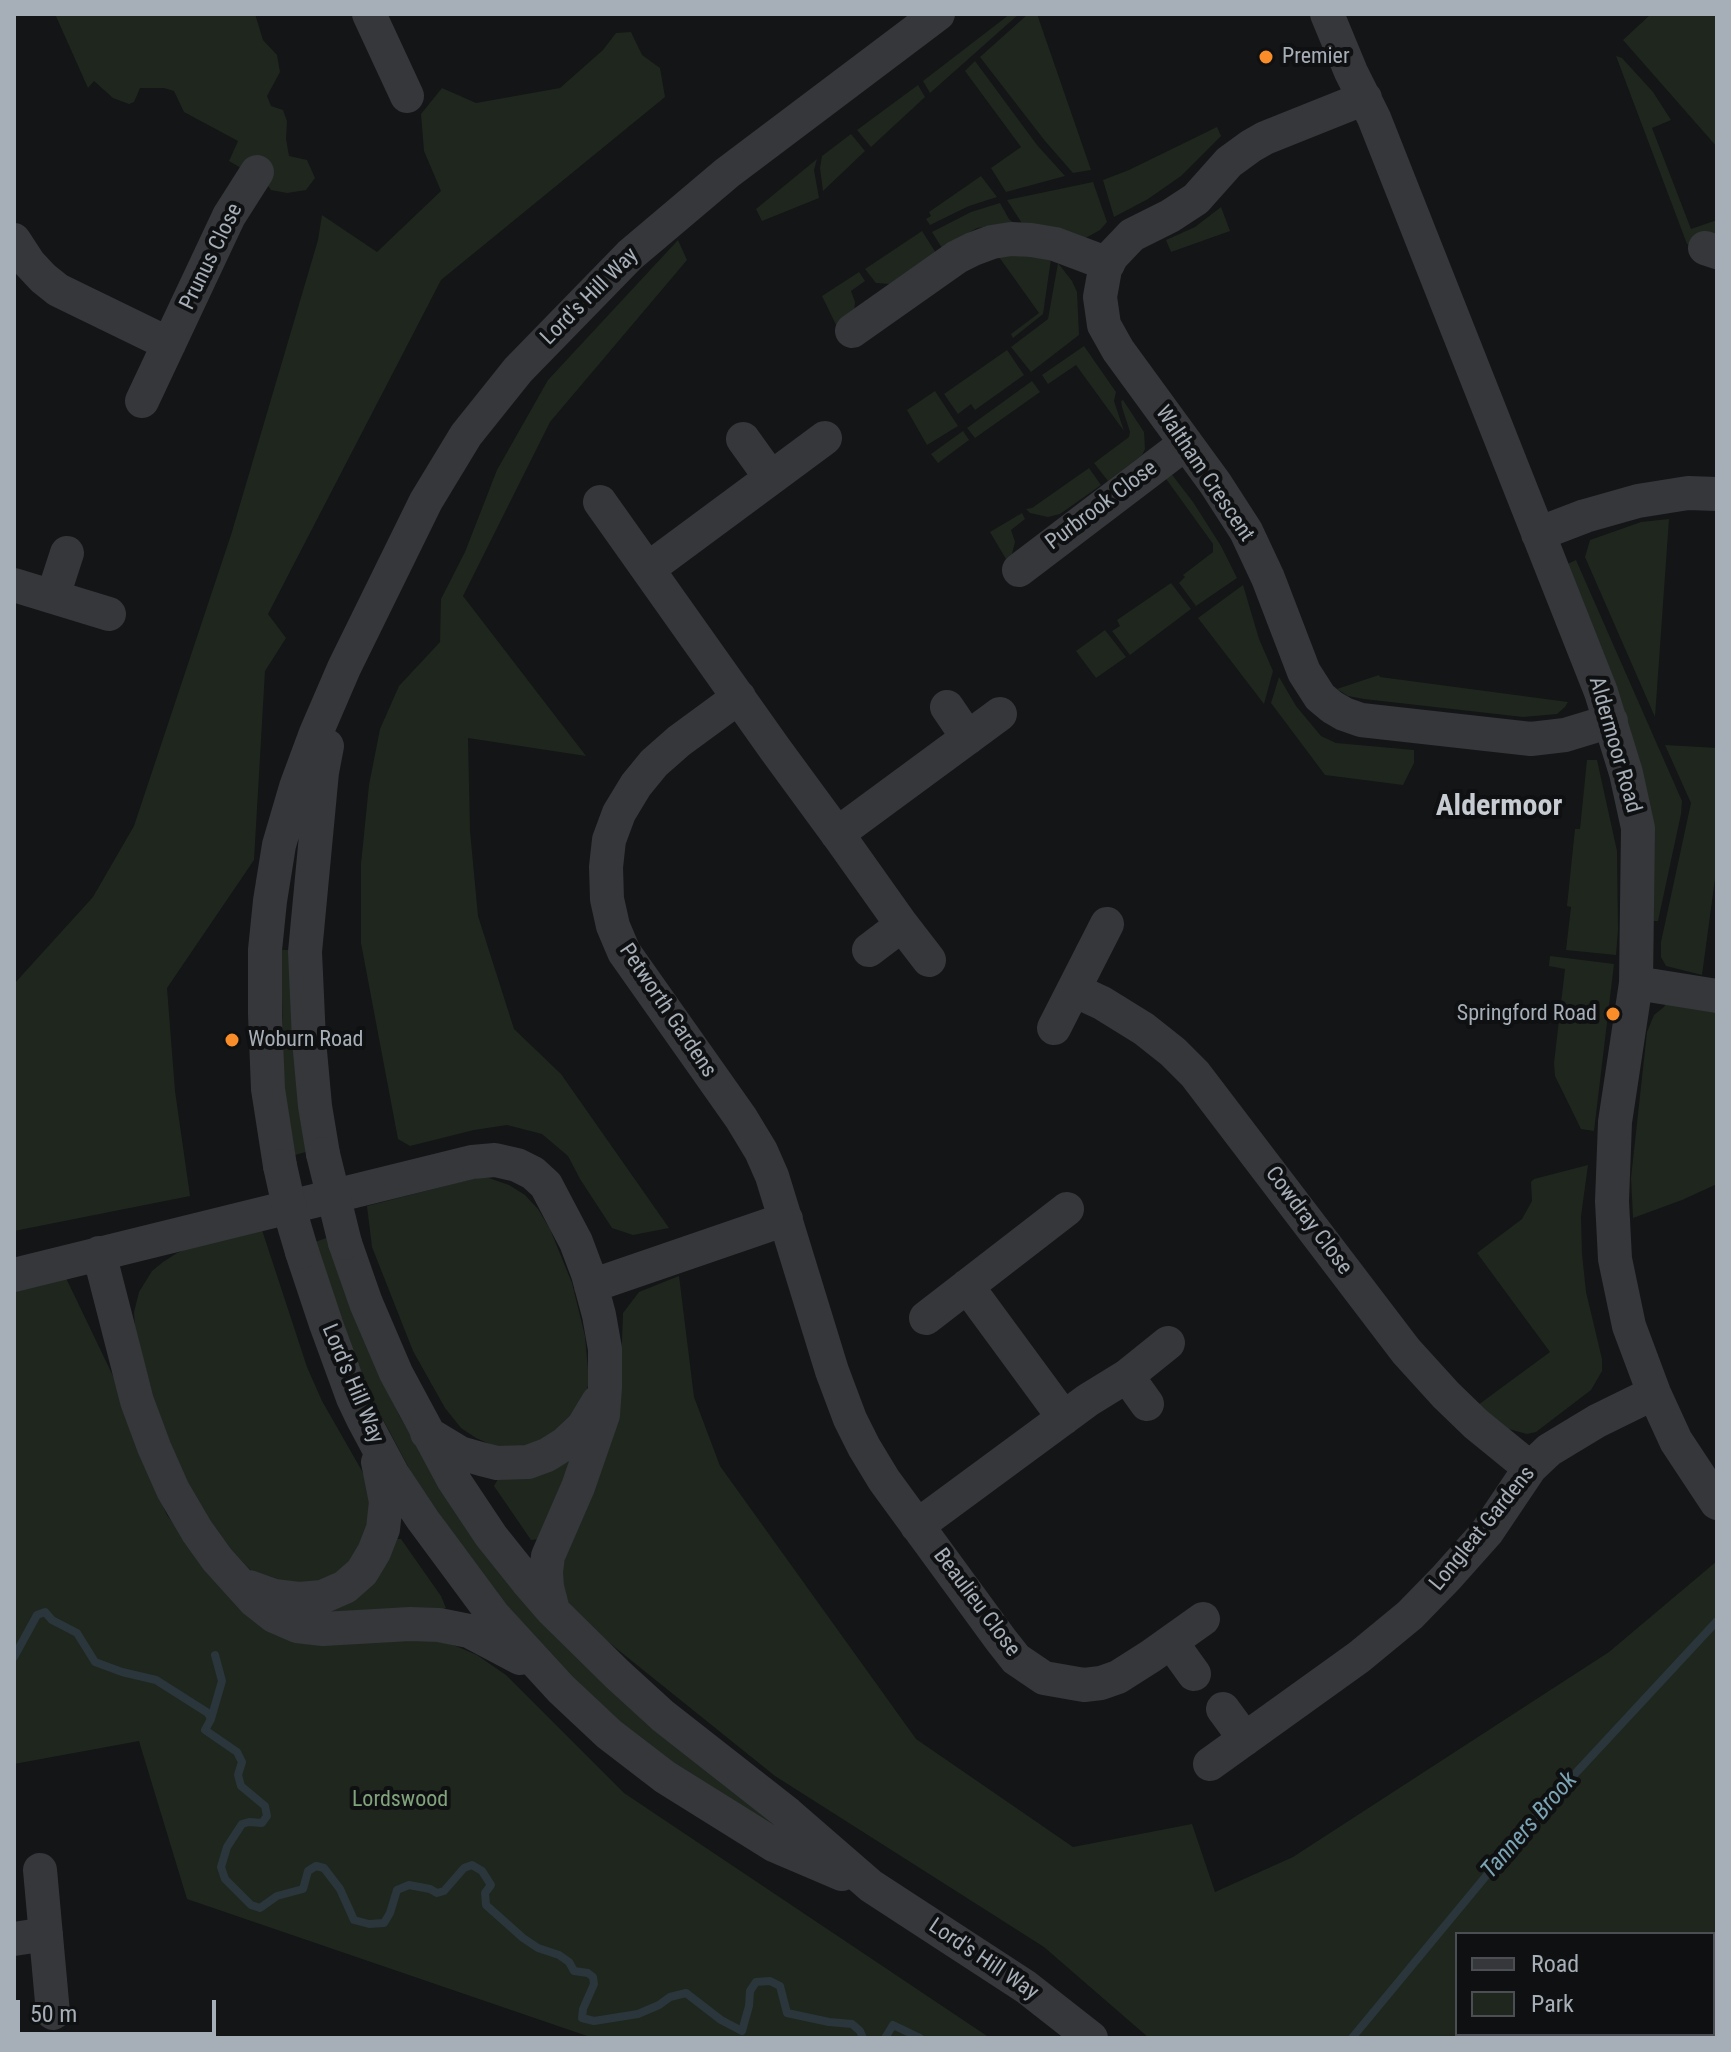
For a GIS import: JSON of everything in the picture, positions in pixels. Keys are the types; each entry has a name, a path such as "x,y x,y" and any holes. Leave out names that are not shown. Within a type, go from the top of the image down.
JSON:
{"street":[{"path":"369,14 407,96"},
{"name":"Lord's Hill Way","path":"871,1886 774,1845 665,1777 620,1743 561,1689 518,1643 465,1580 393,1475 363,1419 326,1324 291,1215 268,1089 265,950 279,845 316,733 344,668 426,501 466,435 518,370 630,255 727,173 938,14"},
{"name":"Aldermoor Road","path":"1327,14 1365,98 1538,534 1611,721 1626,773 1638,828 1636,983 1615,1122 1612,1201 1615,1259 1629,1326 1654,1393 1676,1441 1717,1503"},
{"path":"852,331 957,257 992,242 1011,239 1055,244 1108,264 1132,235 1196,199 1239,153 1265,138 1365,98"},
{"name":"Prunus Close","path":"142,401 229,216 257,172"},
{"path":"14,240 29,263 58,290 169,344"},
{"name":"Waltham Crescent","path":"1108,264 1100,297 1104,325 1118,350 1215,483 1246,531 1268,578 1304,672 1320,697 1344,714 1361,720 1531,739 1565,735 1611,721"},
{"path":"648,569 825,438"},
{"path":"743,439 771,478"},
{"name":"Purbrook Close","path":"1019,570 1186,443"},
{"path":"1538,534 1638,501 1688,493 1717,494"},
{"path":"600,502 929,960"},
{"path":"53,596 67,553"},
{"path":"14,585 109,614"},
{"name":"Lord's Hill Way","path":"344,668 322,772 305,952 315,1106 323,1154 345,1243 366,1303 426,1432 491,1536 527,1581 553,1611 663,1716 788,1814 871,1886 1026,1987 1091,2038"},
{"name":"Petworth Gardens","path":"739,697 679,741 654,763 636,785 619,813 609,840 607,899 613,926 624,952 761,1151 786,1219"},
{"path":"947,707 968,738"},
{"path":"837,834 1000,714"},
{"path":"1054,1028 1107,924"},
{"path":"869,950 902,925"},
{"path":"1636,983 1717,996"},
{"name":"Cowdray Close","path":"1074,990 1144,1029 1195,1074 1406,1351 1476,1424 1530,1468"},
{"path":"14,1275 472,1162 495,1160 533,1173 546,1185 576,1242 599,1315 605,1349 603,1415 548,1556 547,1587 553,1611"},
{"path":"926,1318 1067,1209"},
{"path":"591,1286 786,1219"},
{"name":"Beaulieu Close","path":"786,1219 832,1371 864,1447 884,1480 1013,1656 1044,1678 1084,1685 1101,1683 1130,1671 1203,1619"},
{"path":"99,1253 137,1401 173,1490 197,1531 255,1601 274,1616 297,1626 323,1629 410,1624 439,1625 469,1631 515,1654 561,1689"},
{"path":"967,1286 1064,1418"},
{"name":"Beaulieu Close","path":"917,1526 1088,1400 1127,1376 1168,1343"},
{"path":"1127,1376 1147,1404"},
{"path":"426,1432 460,1453 497,1463 528,1462 566,1443 589,1418 605,1387"},
{"name":"Longleat Gardens","path":"1210,1764 1359,1657 1427,1599 1491,1526 1530,1468 1549,1450 1569,1436 1654,1393"},
{"path":"237,1583 274,1596 299,1599 322,1597 345,1587 362,1572 383,1529 386,1502 379,1466 363,1419"},
{"path":"1171,1642 1194,1674"},
{"path":"1223,1709 1245,1739"},
{"path":"40,1870 30,1936 53,2013"}],"green space":[{"path":"55,14 255,14 263,40 277,55 280,72 267,96 271,106 283,110 287,121 289,156 307,160 315,178 306,190 287,193 271,190 257,172 246,171 229,161 238,141 184,112 174,91 140,88 134,102 129,104 113,98 94,81 88,88"},
{"path":"1010,14 1019,14 930,93 923,81"},
{"path":"1028,14 1037,14 1091,170 1073,173 980,57"},
{"path":"1651,14 1717,14 1717,147 1623,40"},
{"path":"631,32 642,55 660,68 665,97 441,280 268,614 286,638 265,671 254,860 167,988 175,1091 190,1196 14,1231 14,984 93,897 134,826 231,535 318,240 322,215 377,252 441,191 424,151 421,114 442,88 476,103 560,88 603,50 616,33"},
{"path":"1616,56 1622,58 1653,92 1671,120 1652,128 1691,229 1717,220 1717,239 1701,246 1687,244"},
{"path":"975,61 1037,145 1065,176 1006,192 991,168 1021,147 965,71"},
{"path":"918,85 925,97 871,147 857,130"},
{"path":"1217,127 1221,136 1181,176 1114,217 1103,180"},
{"path":"851,134 865,151 823,191 822,156"},
{"path":"817,159 814,170 819,198 762,221 756,209"},
{"path":"981,176 997,197 969,206 930,225 926,219 931,216 929,212"},
{"path":"1093,182 1107,222 1100,230 1082,240 1023,225 1007,200"},
{"path":"1000,203 1016,225 977,228 942,248 932,232 971,212"},
{"path":"1221,207 1230,231 1171,252 1166,240 1195,227"},
{"path":"922,231 936,253 890,284 876,283 865,269"},
{"path":"678,240 687,260 550,422 463,596 586,756 468,738 470,831 478,916 514,1029 561,1074 669,1228 633,1235 612,1228 568,1156 542,1134 507,1125 410,1146 398,1139 361,943 361,864 369,785 380,729 399,686 440,642 441,599 465,552 497,470 548,380"},
{"path":"1010,255 1051,259 1043,314 1013,338 1011,334 1039,313 999,257"},
{"path":"1058,263 1077,292 1079,335 1031,372 1011,347 1048,319"},
{"path":"859,272 865,281 851,291 855,302 854,312 838,329 822,296"},
{"path":"1084,346 1116,392 1114,401 1124,431 1076,365 1048,384 1042,375"},
{"path":"1007,350 1024,375 975,410 971,404 958,414 944,394"},
{"path":"1032,381 1040,392 975,438 967,428"},
{"path":"935,391 958,426 927,445 907,410"},
{"path":"1123,400 1144,432 1145,449 1142,455 1108,481 1094,463 1129,437"},
{"path":"963,431 969,440 938,463 931,454"},
{"path":"1089,468 1101,485 1060,514 1048,517 1026,509 1032,508"},
{"path":"1170,472 1221,546 1237,578 1196,606 1179,583 1185,577 1183,575 1213,552 1213,544 1164,476"},
{"path":"1022,513 1025,519 1011,530 1015,542 1012,554 1006,559 990,532"},
{"path":"1669,519 1655,717 1585,557 1590,540 1641,522"},
{"path":"1576,560 1682,801 1658,921 1653,921 1563,566"},
{"path":"1171,583 1191,609 1130,655 1112,631 1120,626 1117,620"},
{"path":"1243,585 1259,639 1273,671 1264,704 1198,618"},
{"path":"1105,630 1126,657 1096,678 1076,651"},
{"path":"1379,675 1568,702 1557,714 1523,717 1364,699 1348,696 1337,689"},
{"path":"1279,677 1296,706 1321,736 1336,743 1414,750 1414,763 1403,785 1325,775 1271,703"},
{"path":"1665,745 1717,748 1717,864 1702,975 1666,966 1661,957 1661,942 1691,803"},
{"path":"1587,760 1597,760 1617,851 1616,955 1566,950 1575,829 1580,829"},
{"path":"281,950 291,950 309,1151 295,1155 284,1092"},
{"path":"1550,956 1614,964 1594,1131 1581,1129 1555,1076 1565,969 1549,966"},
{"path":"1669,997 1717,1005 1717,1184 1633,1218 1631,1178 1647,1032 1654,1015 1664,1007"},
{"path":"1588,1165 1581,1216 1582,1254 1586,1292 1602,1371 1591,1390 1536,1432 1527,1434 1505,1428 1478,1405 1550,1352 1477,1253 1522,1219 1532,1201 1531,1182 1534,1179"},
{"path":"476,1178 489,1178 509,1185 525,1195 538,1209 550,1229 572,1283 585,1336 589,1381 585,1398 568,1427 529,1448 494,1446 476,1438 461,1428 445,1408 413,1351 372,1247 367,1206"},
{"path":"262,1230 307,1367 375,1500 361,1556 322,1585 258,1578 221,1539 179,1470 153,1395 135,1329 134,1312 139,1292 152,1271 163,1262 191,1247"},
{"path":"332,1236 382,1379 422,1455 781,1824 776,1831 691,1777 625,1726 572,1679 485,1581 411,1472 363,1382 315,1242"},
{"path":"679,1276 694,1397 720,1466 916,1739 1073,1847 1192,1824 1215,1892 1293,1857 1609,1652 1717,1561 1717,2038 1149,2038 1044,1947 775,1776 571,1612 561,1577 611,1421 623,1313 639,1292"},
{"name":"Lordswood","path":"66,1278 114,1378 138,1449 167,1515 229,1596 435,1637 477,1655 506,1675 624,1793 990,2038 593,2038 187,1899 139,1741 14,1764 14,1288"},
{"path":"576,1450 539,1539 531,1540 494,1486 498,1479"},
{"path":"394,1539 401,1539 446,1608 352,1617 311,1610"}],"waterway":[{"path":"14,1657 37,1615 45,1612 52,1620 77,1633 95,1662 156,1680 208,1713 211,1719 205,1730 237,1752 242,1762 238,1775 241,1786 265,1806 267,1816 262,1823 242,1824 227,1847 221,1867 225,1879 251,1905 260,1908 277,1896 303,1889 308,1871 316,1866 324,1868 340,1889 354,1920 369,1924 384,1923 397,1890 409,1885 437,1893 444,1891 464,1868 472,1865 482,1871 491,1885 485,1893 486,1905 523,1938 538,1948 559,1955 569,1962 574,1971 593,1977 594,1984 582,2018 594,2021 638,2014 670,1997 686,1993 721,2020 742,2031 750,1991 756,1982 770,1981 780,1986 787,2013 852,2024 863,2038"},
{"name":"Tanners Brook","path":"1352,2038 1534,1818 1717,1621"},
{"path":"211,1719 222,1681 215,1655"},
{"path":"885,2038 893,2025 920,2038"}],"place":[{"name":"Premier","path":"1266,57"},
{"name":"Springford Road","path":"1613,1014"},
{"name":"Woburn Road","path":"232,1040"}],"district":[{"name":"Aldermoor","path":"1499,807"}]}
